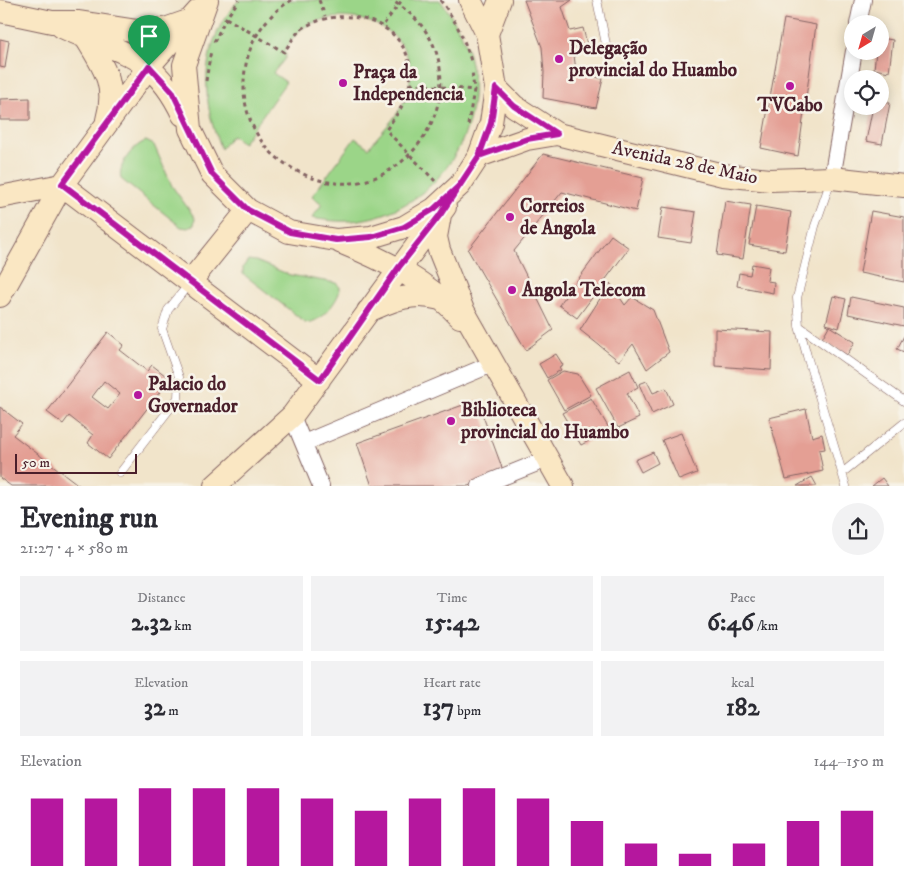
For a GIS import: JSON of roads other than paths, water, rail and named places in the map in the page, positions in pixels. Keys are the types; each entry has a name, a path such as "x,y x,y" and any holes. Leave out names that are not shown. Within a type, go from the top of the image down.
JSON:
{"street":[{"path":"470,0 488,34"},
{"path":"479,156 491,123 485,89 488,34 500,0"},
{"path":"860,15 863,0"},
{"path":"0,296 62,184 149,66 205,2"},
{"path":"190,129 184,65 205,2"},
{"path":"0,10 52,22 86,38 127,53 149,66 172,91 212,174 248,210 290,232 336,240 399,267 446,301 473,330"},
{"path":"52,22 79,22 144,32 168,28 188,21"},
{"path":"86,38 107,74 112,98 107,122"},
{"path":"832,178 852,60"},
{"path":"485,89 557,134"},
{"path":"336,240 371,237 404,227 434,209 450,180 479,156 527,139 557,134"},
{"name":"Avenida 28 de Maio","path":"557,134 723,175 770,180 832,178 904,186"},
{"path":"450,180 436,237 438,250 446,273 473,330 563,486"},
{"path":"0,197 62,184 320,380"},
{"path":"190,282 248,210"},
{"path":"214,486 292,416 320,380 399,267 440,215"},
{"path":"367,312 406,296 426,295 446,301"},
{"path":"304,443 492,364"},
{"path":"292,416 321,486"},
{"path":"480,486 547,459"}],"lane":[{"path":"596,0 608,54"},
{"path":"832,178 815,226 797,298 799,326 846,486"},
{"path":"120,473 178,398 179,377 162,329 168,310 190,282"},
{"path":"799,326 904,401"},
{"path":"842,473 904,423"}],"place":[{"name":"Delegação provincial do Huambo","path":"559,59"},
{"name":"Praça da Independencia","path":"343,83"},
{"name":"TVCabo","path":"790,86"},
{"name":"Correios de Angola","path":"510,217"},
{"name":"Angola Telecom","path":"512,290"},
{"name":"Palacio do Governador","path":"138,395"},
{"name":"Biblioteca provincial do Huambo","path":"451,421"}]}
